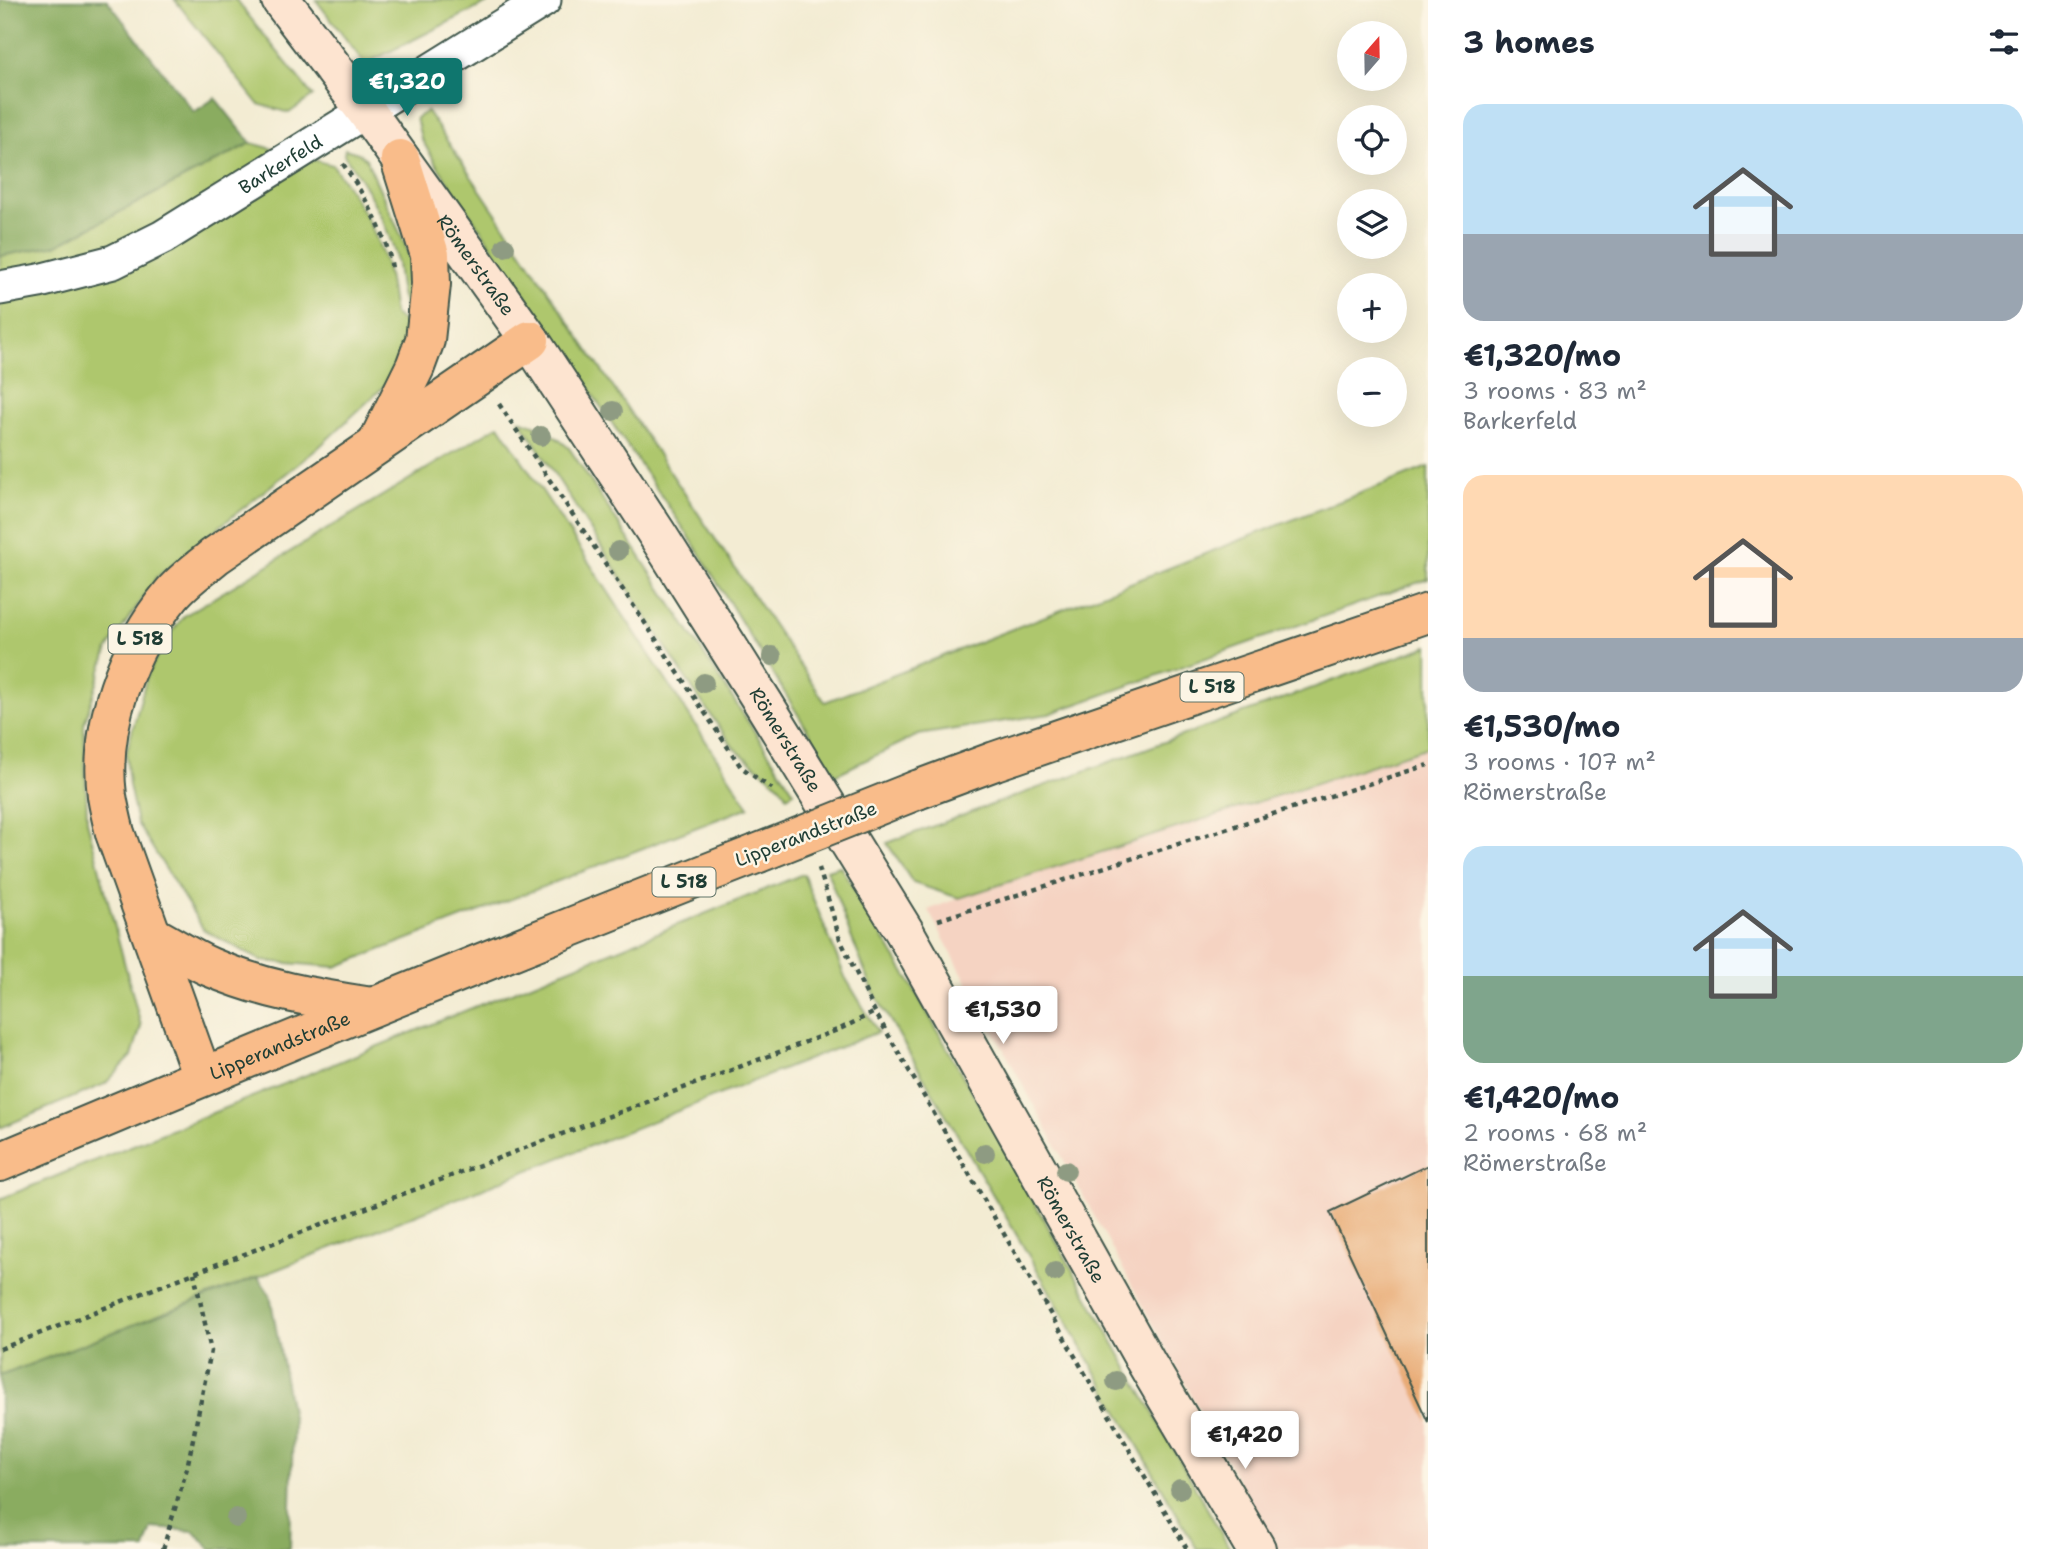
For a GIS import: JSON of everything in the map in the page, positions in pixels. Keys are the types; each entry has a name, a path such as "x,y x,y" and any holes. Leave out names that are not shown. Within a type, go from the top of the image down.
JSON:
{"main road":[{"name":"Römerstraße","path":"281,0 366,111 530,340 657,534 904,930 1147,1364 1256,1549"},
{"name":"L 518","path":"377,444 415,367 425,340 430,298 430,255 400,159"},
{"name":"L 518","path":"202,1076 115,833 107,794 107,746 118,689 139,640 172,593 215,556 530,340"},
{"name":"Lipperandstraße","path":"0,1162 372,1007 917,790 1428,613"},
{"path":"153,936 208,966 253,983 287,993 372,1007"}],"street":[{"name":"Barkerfeld","path":"0,288 113,262 163,237 544,0"}],"path":[{"path":"904,930 1428,765"},
{"path":"0,1349 827,1034 875,1012"},
{"path":"163,1549 187,1468 211,1351 194,1273"}],"shaded area":[{"path":"1428,747 1428,1549 1275,1549 928,910"}],"green space":[{"path":"0,0 107,0 194,112 215,98 251,143 57,245 0,256"},
{"path":"175,0 236,0 313,96 289,113 258,104"},
{"path":"316,0 493,0 365,64"},
{"path":"427,111 825,702 1428,467 1428,579 1049,714 918,735 835,775 690,538 436,164 421,138 416,118"},
{"path":"251,143 333,165 360,206 377,239 388,275 394,315 413,328 393,378 318,448 157,577 108,649 84,724 87,821 141,1026 132,1056 105,1084 0,1128 0,256 57,245"},
{"path":"345,149 366,159 404,242 414,270 409,312 402,299 397,261 391,241 367,189 344,155"},
{"path":"520,420 546,431 569,448 794,792 787,796 779,785 734,748 694,691"},
{"path":"499,425 749,807 336,967 262,961 204,930 137,823 126,754 147,676 162,645 184,616"},
{"path":"1428,646 1428,747 959,898 913,883 887,843"},
{"path":"840,866 910,982 1230,1549 1197,1549 1042,1278 874,993 827,870"},
{"path":"803,874 845,977 878,1032 0,1376 0,1199"},
{"path":"258,1277 270,1295 293,1423 290,1549 211,1549 194,1531 152,1528 145,1549 0,1549 0,1376"}],"building":[{"path":"1428,1165 1428,1422 1330,1212"}]}
